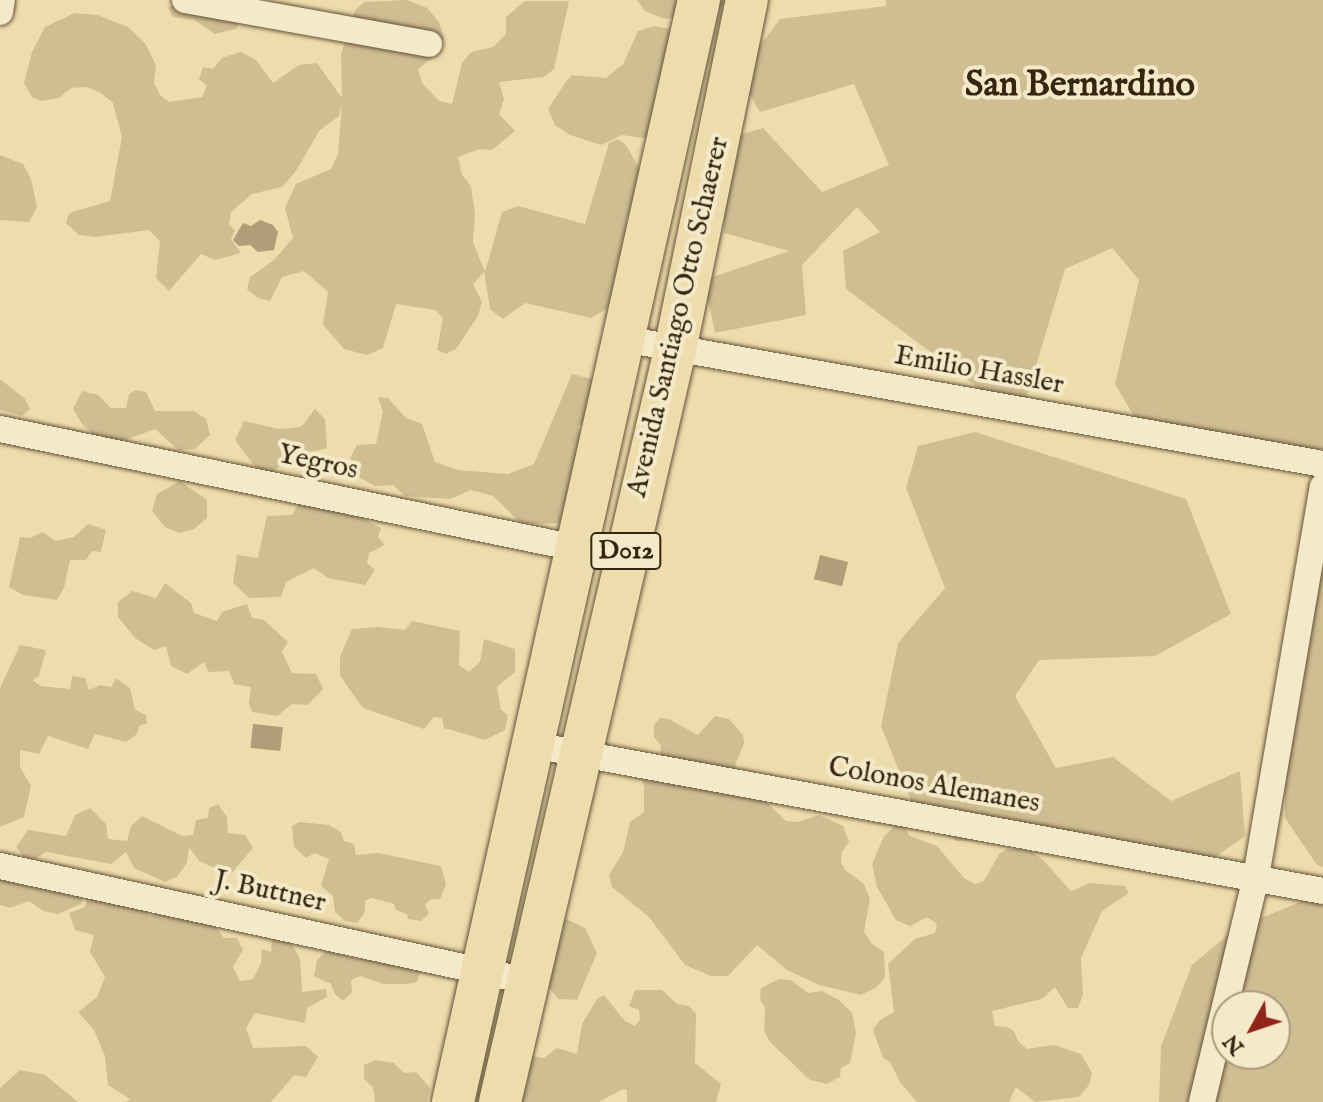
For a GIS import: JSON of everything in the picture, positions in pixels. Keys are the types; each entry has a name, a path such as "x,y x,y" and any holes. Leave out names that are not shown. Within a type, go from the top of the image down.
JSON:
{"main road":[{"name":"Avenida Santiago Otto Schaerer","path":"453,1102 699,0"},
{"name":"Avenida Santiago Otto Schaerer","path":"500,1102 583,755 624,558 675,350 747,0"}],"street":[{"path":"0,12 2,0"},
{"path":"185,0 429,44"},
{"name":"Emilio Hassler","path":"624,339 1323,464"},
{"name":"Yegros","path":"0,429 624,558"},
{"path":"1202,1102 1256,877 1323,487"},
{"name":"Colonos Alemanes","path":"533,745 1323,891"},
{"name":"J. Buttner","path":"0,866 527,981"}],"shaded area":[{"path":"407,0 427,8 439,22 444,38 432,58 418,69 422,83 439,101 452,104 462,63 471,52 493,47 506,34 506,17 525,1 569,1 554,69 544,77 499,82 504,99 499,114 515,131 492,150 480,149 458,157 462,175 471,186 475,214 473,242 485,272 502,212 518,206 585,224 609,143 618,139 626,145 644,177 634,214 626,218 628,245 607,309 591,318 525,303 503,319 490,309 484,272 473,284 482,302 478,316 456,349 446,354 437,350 443,318 435,310 396,304 383,348 367,355 344,349 323,325 328,292 304,271 282,277 270,301 258,298 247,289 250,277 274,260 293,238 285,208 296,184 331,169 338,154 342,103 339,116 319,131 296,171 282,187 252,194 231,212 229,224 235,231 231,239 241,253 215,260 201,254 169,291 156,278 160,241 149,230 95,237 79,235 66,223 69,213 110,201 122,137 113,103 101,93 87,87 71,88 59,98 41,101 32,97 24,83 32,52 45,27 75,13 97,15 128,27 145,43 156,65 154,83 160,95 169,102 202,97 207,86 199,79 203,67 213,69 222,58 241,52 256,60 273,83 299,65 317,63 342,98 341,54 355,10 365,2"},
{"path":"637,0 729,0 717,10 665,19 645,11"},
{"path":"886,0 1323,0 1323,448 1311,464 1138,423 1115,384 1139,280 1112,248 1065,269 1020,419 846,289 843,251 880,232 857,207 802,265 806,315 715,333 704,280 789,251 724,233 726,139 763,128 822,192 889,165 854,84 760,112 738,75 780,19 886,6"},
{"path":"179,3 240,20 236,29 215,34 194,20 173,17 168,8"},
{"path":"654,26 667,28 675,37 650,139 622,135 601,145 570,135 555,125 548,109 572,75 606,78 623,64 638,31"},
{"path":"0,155 23,164 31,179 37,207 29,222 0,220"},
{"path":"260,220 273,225 278,232 274,250 258,252 250,245 239,246 233,240 243,223 251,226"},
{"path":"572,374 592,379 597,392 587,420 578,426 581,439 563,523 522,524 493,496 471,490 450,499 405,496 393,485 375,486 353,474 350,458 357,445 376,444 383,412 378,397 388,398 406,418 422,424 435,462 458,470 508,474 534,464"},
{"path":"0,379 25,399 30,409 22,416 0,410"},
{"path":"136,390 146,392 155,411 194,411 206,419 210,435 195,449 178,450 155,429 125,440 102,443 82,424 73,409 82,391 98,395 111,408 126,408 129,394"},
{"path":"315,409 325,419 327,448 291,457 270,474 256,468 235,440 244,421 279,429 292,428 302,426"},
{"path":"975,432 1186,499 1231,614 1155,656 1039,660 1015,696 1056,768 1113,757 1171,801 1240,771 1245,836 1197,870 1103,835 957,841 919,821 881,726 898,643 945,588 906,488 918,446"},
{"path":"180,481 207,500 207,518 194,529 179,533 165,527 152,511 157,494"},
{"path":"301,500 346,510 381,528 378,537 385,545 369,553 367,563 375,570 365,585 328,578 314,568 286,582 281,597 249,598 233,583 237,555 258,558 267,516 292,515"},
{"path":"88,524 106,530 101,552 92,551 86,560 70,560 64,588 57,600 23,595 9,587 20,537 30,538 43,532 56,541 74,537"},
{"path":"820,555 848,562 842,586 814,579"},
{"path":"1323,558 1323,867 1317,865 1285,818 1286,617 1307,564"},
{"path":"165,583 191,603 194,613 217,621 222,612 247,604 252,618 264,620 288,642 282,652 292,673 316,674 323,689 308,705 292,704 277,716 252,712 249,703 251,687 234,684 229,671 208,672 204,662 187,674 171,666 166,646 154,650 135,638 118,617 118,602 132,591 156,598"},
{"path":"412,621 460,631 459,665 469,672 480,662 484,639 515,649 515,672 497,687 501,710 508,715 505,730 485,740 444,728 442,718 434,717 424,729 363,708 340,676 340,657 352,629 377,627 405,630"},
{"path":"20,645 46,650 39,676 33,680 40,686 70,689 72,676 85,678 89,690 100,685 111,687 116,678 130,688 135,710 146,715 147,724 140,725 137,734 126,742 95,734 88,749 48,736 39,754 20,750 20,767 31,786 24,817 0,827 0,688"},
{"path":"715,716 729,719 743,735 744,744 735,765 742,778 786,821 798,822 819,815 843,826 849,842 842,852 841,862 845,870 864,884 870,899 864,932 872,944 884,952 885,977 877,987 861,995 819,985 787,970 757,945 728,976 711,976 685,965 649,917 612,887 609,875 623,852 630,822 644,812 644,786 639,774 660,754 661,746 654,737 654,725 660,718 669,719 698,735"},
{"path":"253,724 283,727 280,751 250,748"},
{"path":"218,804 227,817 228,833 245,835 253,848 230,875 199,861 189,847 187,863 177,877 165,882 134,868 126,852 111,864 46,852 29,863 16,847 28,830 66,836 75,815 90,808 106,824 108,839 127,841 131,826 142,816 182,836 193,835 196,820 208,818 209,808"},
{"path":"299,822 329,825 341,832 344,841 354,844 356,855 378,853 441,866 446,884 440,899 431,899 425,905 429,913 421,921 408,919 407,914 396,910 394,904 372,898 365,901 365,912 357,923 345,921 335,912 333,896 321,886 329,859 315,853 306,858 294,847 292,826"},
{"path":"896,825 903,825 910,836 937,846 964,878 975,884 984,881 999,854 1007,849 1019,849 1031,851 1042,859 1071,891 1090,883 1125,886 1129,893 1102,911 1081,958 1083,995 1078,1008 1068,1008 1055,987 1042,999 992,1011 995,1026 1014,1031 1018,1041 1027,1049 1054,1045 1081,1054 1092,1073 1089,1085 1079,1097 1035,1102 1016,1087 1009,1102 917,1102 900,1082 890,1062 883,1058 873,1030 880,1020 894,1012 888,964 915,939 935,933 937,924 927,917 910,926 896,920 877,887 872,864 884,836"},
{"path":"0,875 24,886 51,881 84,892 81,904 58,914 43,911 29,901 10,908 0,905"},
{"path":"91,886 141,897 149,916 162,912 215,926 224,938 237,938 243,950 233,967 240,981 253,979 261,963 262,949 271,952 272,937 289,939 300,959 302,992 326,989 327,997 307,1008 305,1023 255,1013 246,1028 253,1048 306,1046 318,1057 306,1077 294,1075 271,1102 126,1102 130,1099 108,1085 105,1056 94,1030 78,1012 97,997 105,977 90,952 94,935 75,930 69,913 85,907"},
{"path":"1315,896 1323,904 1323,1102 1159,1102 1161,1046 1192,965 1236,928"},
{"path":"560,916 585,928 597,953 577,1000 558,999 544,981"},
{"path":"326,951 358,959 377,955 421,968 417,982 408,984 383,984 360,976 351,980 352,992 343,1001 335,994 331,984 314,976 317,960"},
{"path":"779,979 791,980 808,993 822,991 839,1000 852,1013 856,1032 850,1063 841,1068 840,1077 827,1084 810,1080 770,1042 764,1031 765,1008 760,999 761,988"},
{"path":"635,990 662,990 677,1004 689,1006 696,1014 695,1063 721,1084 716,1102 627,1102 627,1090 623,1089 599,1102 502,1102 531,1056 544,1058 557,1048 577,1054 582,1024 597,999 604,995 625,1021 635,1026 640,1020 639,1010 629,1006"},
{"path":"376,1060 394,1063 404,1073 416,1072 430,1088 427,1102 375,1102 373,1087 364,1079 364,1065"},
{"path":"20,1070 45,1075 78,1102 0,1102 0,1088"}],"district":[{"name":"San Bernardino","path":"1080,86"}]}
